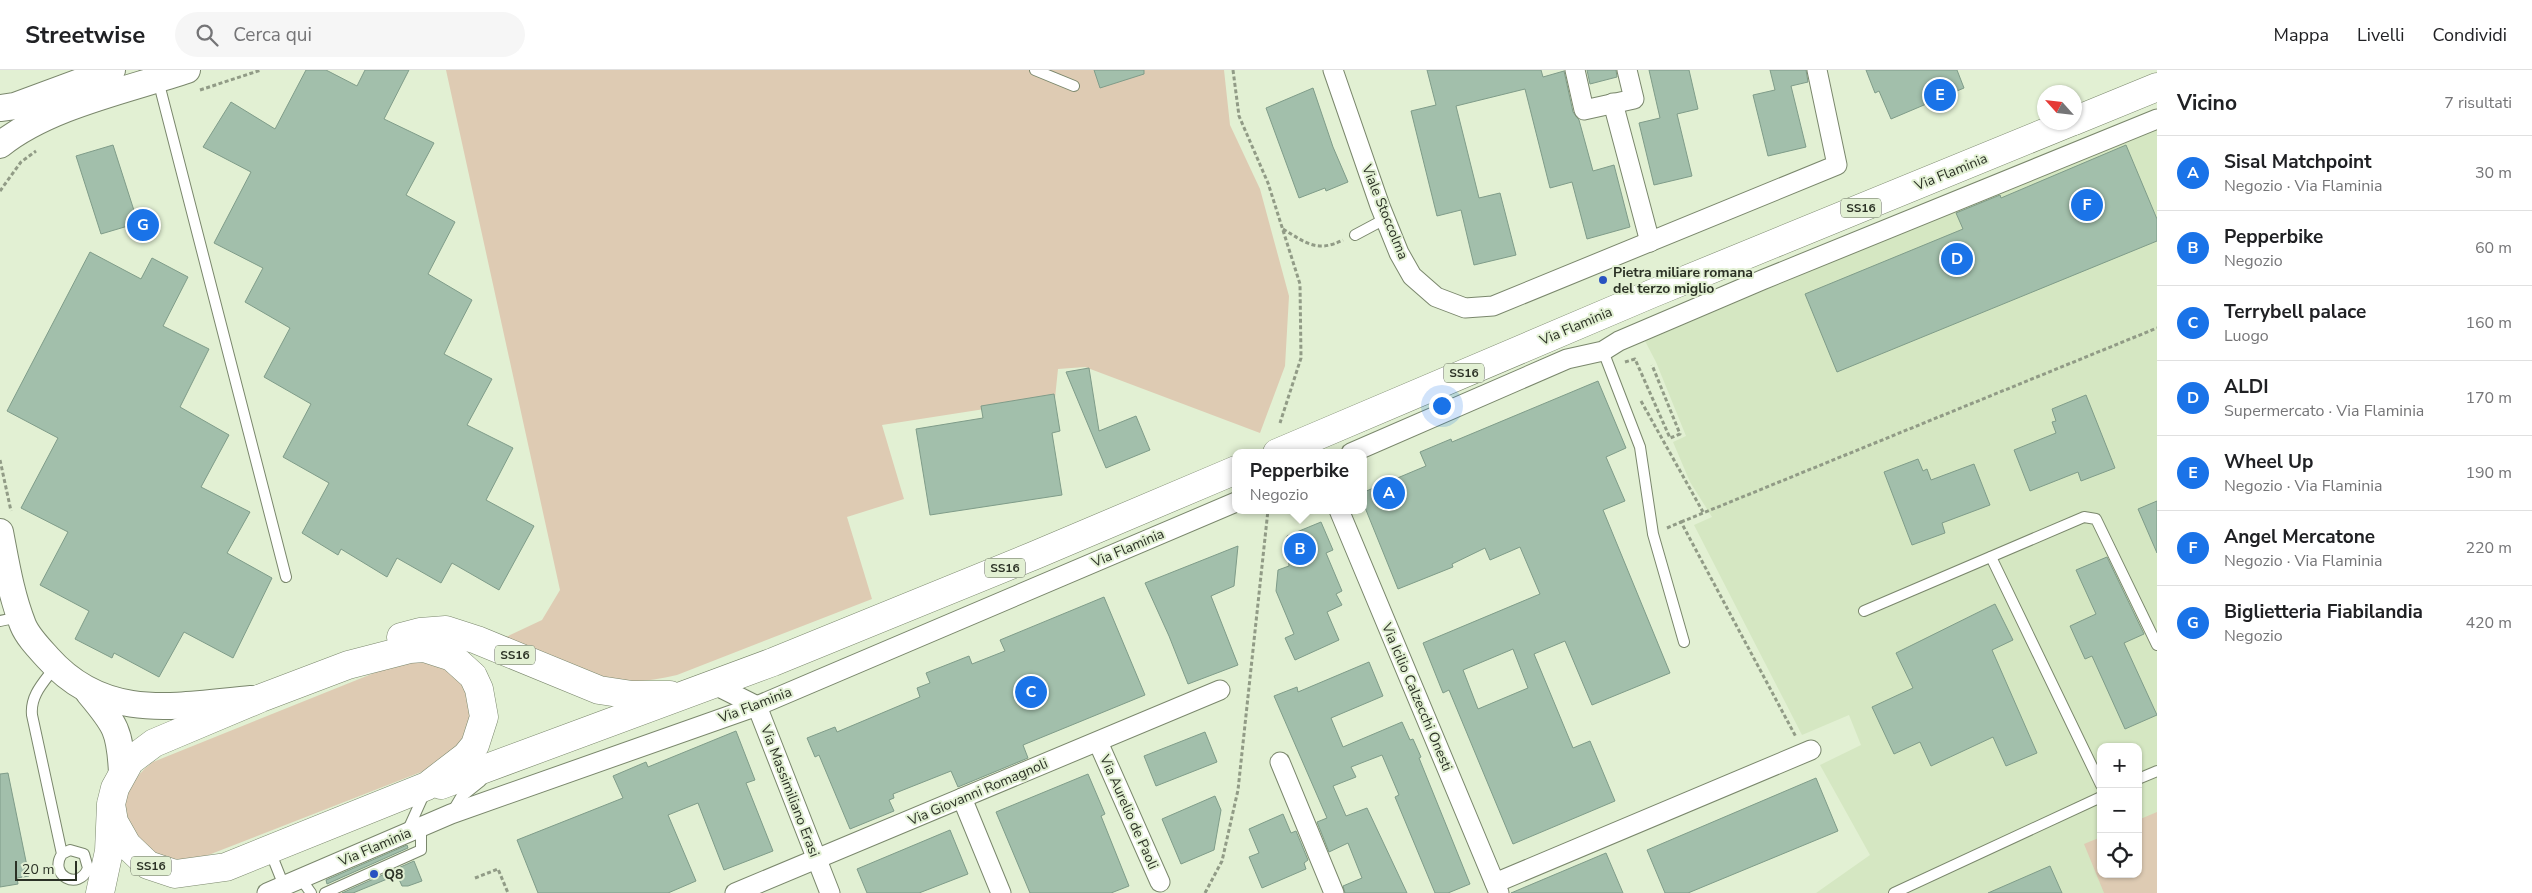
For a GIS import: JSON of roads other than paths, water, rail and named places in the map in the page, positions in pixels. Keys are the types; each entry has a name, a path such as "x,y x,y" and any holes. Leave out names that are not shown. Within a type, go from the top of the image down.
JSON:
{"main road":[{"path":"0,108 15,106 112,70"},
{"path":"0,145 26,127 50,115 158,80 193,80"},
{"name":"Via Flaminia","path":"2082,118 2157,87"},
{"name":"Via Flaminia","path":"1286,449 1651,294 2053,130"},
{"name":"SS16","path":"427,786 444,785 715,685 1033,556 1232,472"},
{"path":"0,532 10,619 56,667 83,687 114,702 158,708 261,698"},
{"name":"SS16","path":"348,666 396,638 420,632 446,630 477,640 599,690 632,695 687,695"},
{"name":"SS16","path":"100,893 109,851 111,804 122,773 130,761 154,743 261,698 348,666 410,649 424,648 452,656 473,676 483,703 481,732 466,756 427,786 226,867 175,874 148,865 127,846 114,822 111,804"},
{"path":"83,687 110,717 120,741 122,773"},
{"name":"SS16","path":"183,893 208,883 226,867"}],"street":[{"name":"Viale Stoccolma","path":"1333,70 1385,219 1399,253 1412,276 1436,298 1466,308 1493,306 1837,165 1817,70"},
{"path":"1575,70 1584,110 1634,99 1627,70"},
{"path":"1612,103 1650,242"},
{"name":"Via Flaminia","path":"1360,449 1567,359 1607,359 1619,341 1762,280 2157,119"},
{"path":"1651,294 1661,324"},
{"name":"Via Flaminia","path":"291,888 451,814 757,706 1232,504"},
{"name":"Via Icilio Calzecchi Onesti","path":"1341,514 1497,888 1808,751"},
{"path":"715,685 757,706"},
{"name":"Via Giovanni Romagnoli","path":"735,893 1220,690"},
{"name":"Via Massimiliano Erasi","path":"757,706 830,893"},
{"name":"Via Aurelio de Paoli","path":"1098,742 1160,882"},
{"path":"1280,762 1334,893"},
{"path":"962,798 1001,893"}],"lane":[{"path":"1035,70 1074,86"},
{"path":"158,80 286,577"},
{"path":"1355,235 1385,219"},
{"path":"1607,359 1640,447 1653,534 1684,642"},
{"path":"1864,611 2084,517 2096,519 2157,645"},
{"path":"1991,557 2097,777"},
{"path":"56,667 37,691 31,706 62,854"},
{"path":"451,814 461,796 503,764"},
{"path":"2142,777 2157,771"},
{"path":"325,893 421,850 414,830 427,786"},
{"path":"1894,893 2097,799"},
{"path":"269,850 291,888"}],"place":[{"name":"Wheel Up","path":"1940,95"},
{"name":"Angel Mercatone","path":"2087,205"},
{"name":"Biglietteria Fiabilandia","path":"143,225"},
{"name":"ALDI","path":"1957,259"},
{"name":"Pietra miliare romana del terzo miglio","path":"1603,280"},
{"name":"Sisal Matchpoint","path":"1389,493"},
{"name":"Pepperbike","path":"1300,549"},
{"name":"Terrybell palace","path":"1031,692"},
{"name":"Q8","path":"374,874"}]}
